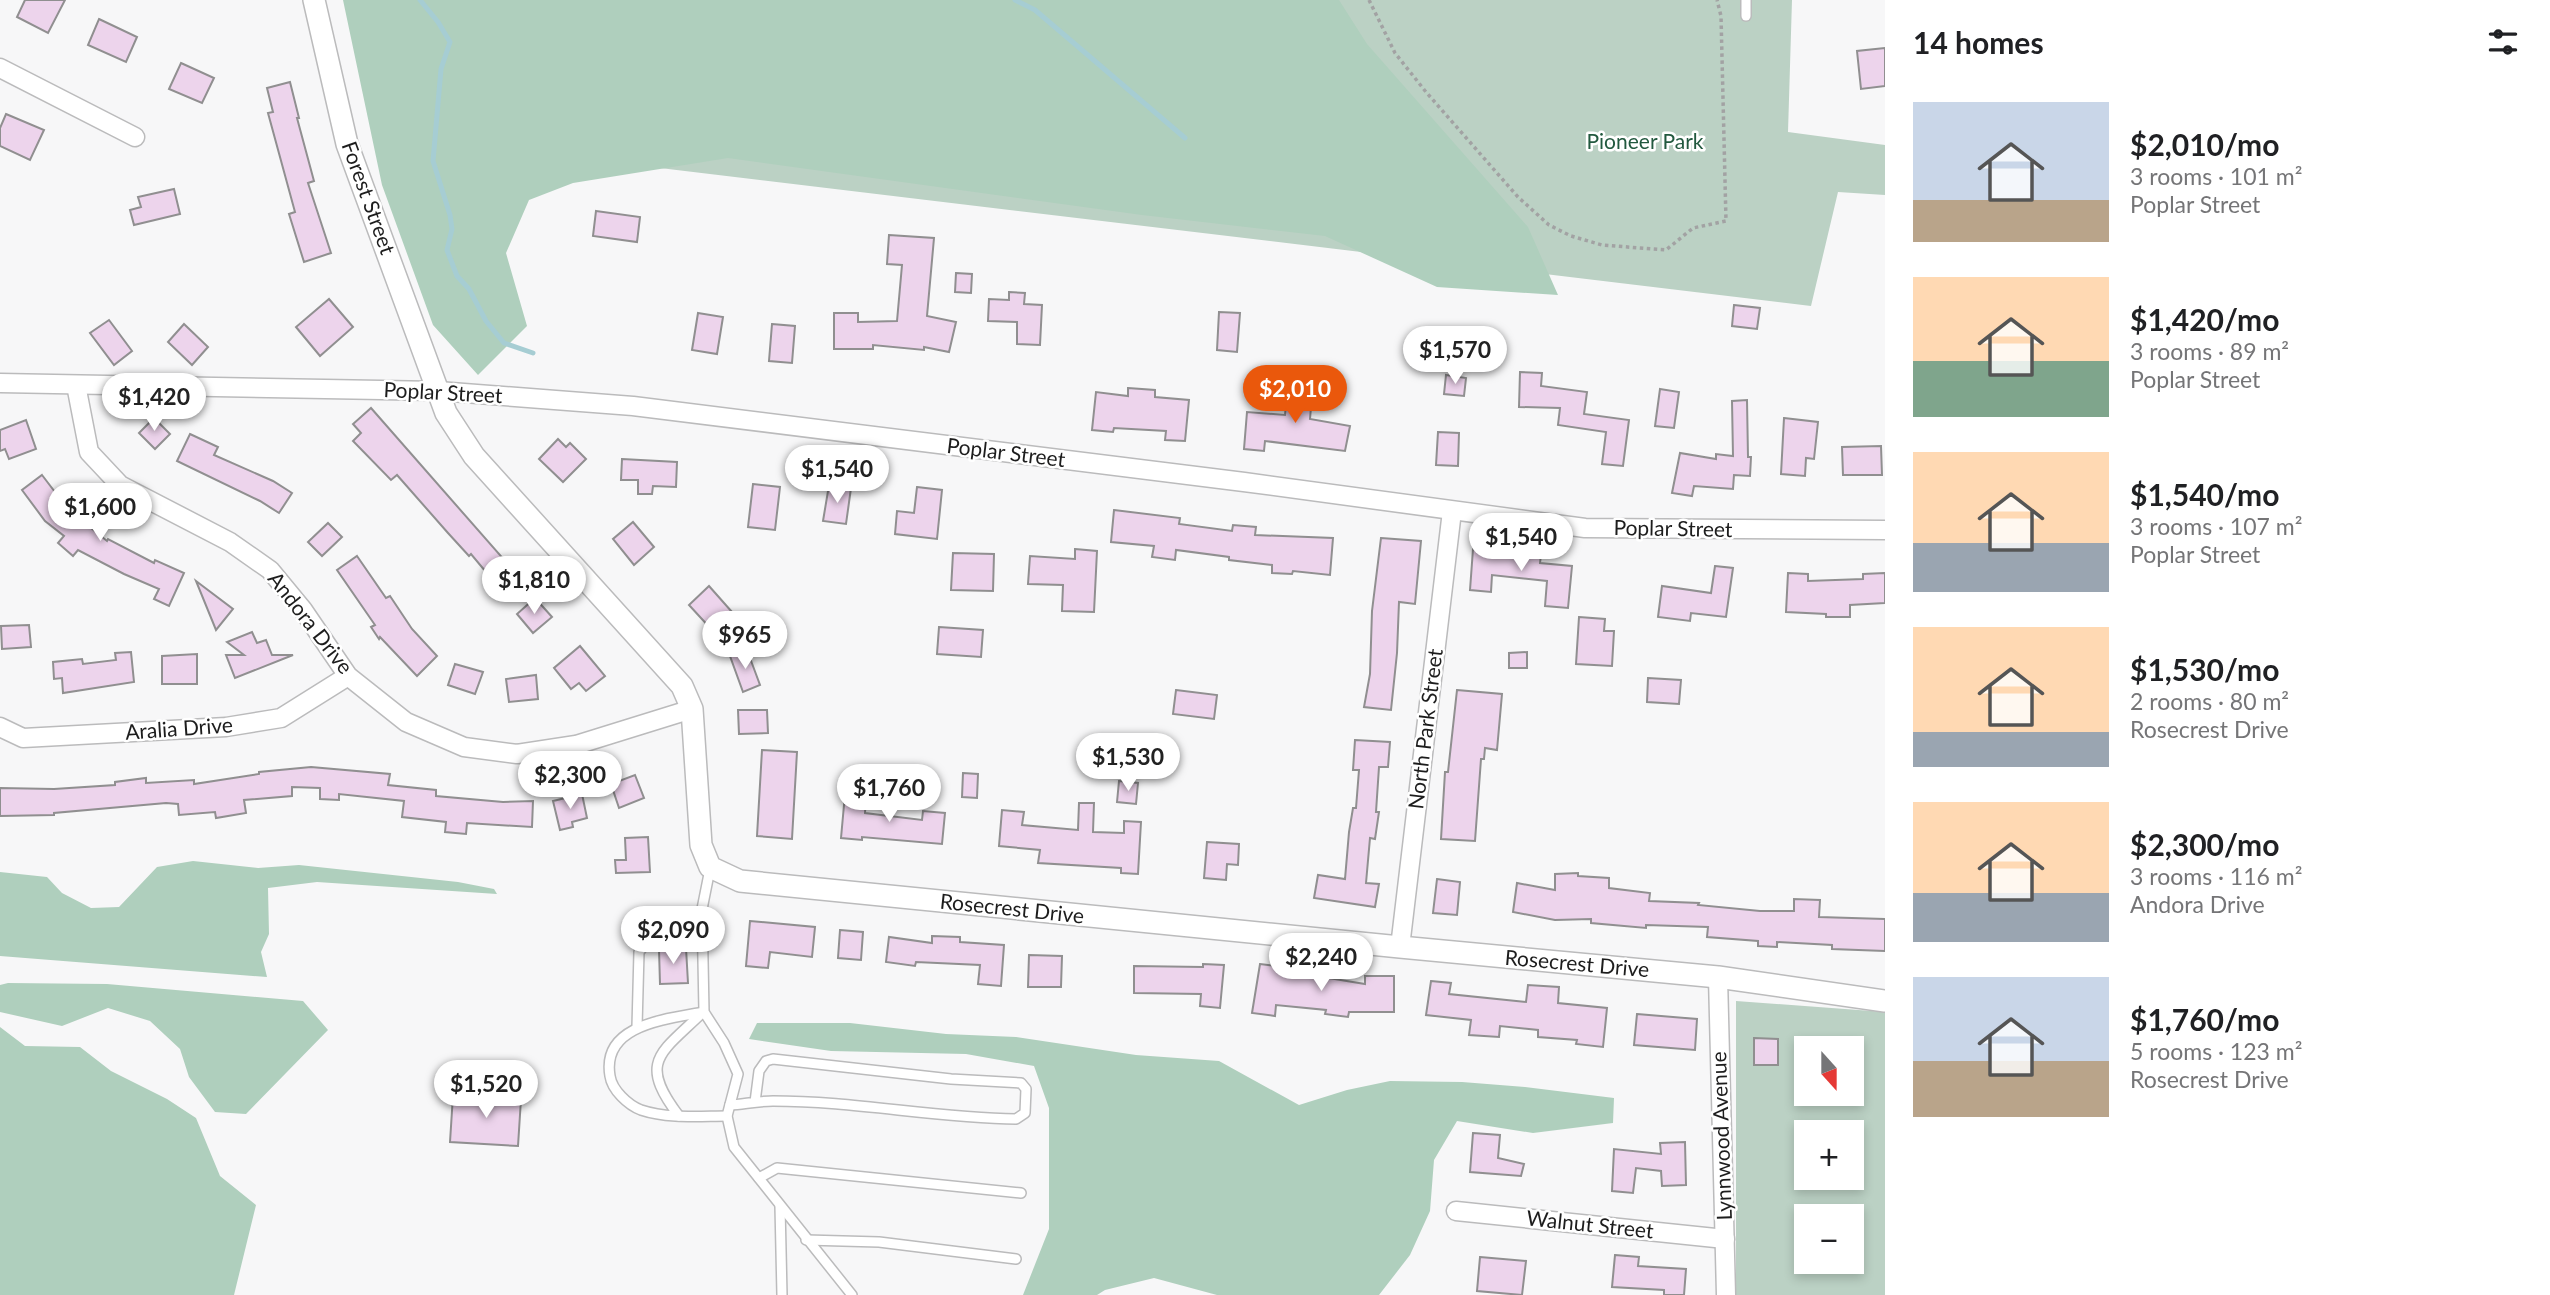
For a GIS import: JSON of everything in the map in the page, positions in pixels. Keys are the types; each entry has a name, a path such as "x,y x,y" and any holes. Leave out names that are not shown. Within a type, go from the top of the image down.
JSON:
{"street":[{"name":"Forest Street","path":"314,0 347,144 438,391"},
{"path":"0,68 135,137"},
{"name":"Poplar Street","path":"1,382 438,391 632,406 1585,528 1885,530"},
{"name":"Andora Drive","path":"76,385 89,452 120,485 230,542 270,570 303,610 348,676 406,722 464,747 517,754 576,745 692,709"},
{"path":"438,391 446,413 474,456 682,686 692,709 701,845 710,867"},
{"name":"North Park Street","path":"1400,947 1452,511"},
{"name":"Aralia Drive","path":"0,727 23,738 226,727 281,718 348,676"},
{"name":"Rosecrest Drive","path":"710,867 740,881 1718,977 1885,1001"},
{"name":"Lynnwood Avenue","path":"1718,977 1726,1295"},
{"name":"Walnut Street","path":"1456,1211 1725,1239"}],"lane":[{"path":"1746,0 1746,16"},
{"path":"710,867 702,908 704,1012 724,1043 737,1074 727,1116 734,1147 852,1295"},
{"path":"638,1027 639,952 649,939 703,930"},
{"path":"704,1012 638,1027 620,1040 609,1056 611,1084 623,1098 640,1110 679,1116 727,1116"},
{"path":"679,1116 658,1084 656,1065 659,1054 704,1012"},
{"path":"730,1105 770,1101 859,1105 1016,1119 1025,1113 1027,1100 1026,1088 1021,1083 951,1079 772,1059 766,1061 759,1071 755,1102"},
{"path":"759,1178 777,1168 1021,1193"},
{"path":"780,1206 782,1295"},
{"path":"806,1240 879,1242 1016,1259"}],"path":[{"path":"1368,0 1395,53 1426,92 1518,197 1549,225 1571,236 1602,245 1666,250 1693,228 1726,220 1721,16 1717,0"}],"green space":[{"name":"Pioneer Park","path":"343,0 1339,0 1367,44 1528,227 1558,295 1437,287 1325,236 1142,215 728,158 573,183 529,200 506,253 527,326 478,375 433,325 382,185"},
{"name":"Pioneer Park","path":"418,0 1792,0 1788,132 1885,145 1885,195 1838,192 1811,306 427,140"},
{"path":"193,861 258,868 299,865 458,882 494,889 497,894 317,882 268,888 269,934 261,952 267,977 0,956 0,872 47,877 62,893 91,908 119,907 157,867"},
{"path":"107,984 303,1001 328,1030 246,1114 215,1112 189,1077 180,1049 150,1021 108,1008 62,1026 0,1012 0,985"},
{"path":"1736,1001 1885,1012 1885,1295 1736,1295"},
{"path":"757,1023 850,1023 946,1034 1016,1037 1136,1055 1219,1061 1299,1105 1347,1090 1390,1081 1462,1082 1525,1087 1614,1098 1613,1123 1533,1133 1457,1121 1434,1160 1430,1211 1410,1255 1379,1295 1217,1295 1154,1278 1105,1290 1097,1295 1023,1295 1049,1229 1049,1108 1034,1066 966,1054 831,1051 749,1039"},
{"path":"0,1027 25,1046 80,1047 111,1071 167,1099 196,1118 220,1176 256,1205 234,1295 0,1295"}],"building":[{"path":"25,0 65,0 48,33 17,17"},
{"path":"99,19 137,37 126,62 88,45"},
{"path":"1885,48 1885,86 1861,89 1857,51"},
{"path":"181,63 214,78 202,103 169,89"},
{"path":"290,82 314,181 308,183 331,253 304,262 289,214 295,212 268,113 273,112 267,88"},
{"path":"6,114 44,130 30,160 0,146 0,128"},
{"path":"174,189 180,214 134,225 130,210 141,207 138,197"},
{"path":"596,211 640,217 637,242 593,236"},
{"path":"889,235 934,238 927,316 956,322 949,352 924,347 924,350 873,345 873,349 834,349 834,313 858,313 858,322 897,321 902,265 887,264"},
{"path":"956,273 972,274 971,293 955,292"},
{"path":"1009,292 1025,293 1024,304 1042,305 1040,345 1017,344 1017,322 988,321 989,299 1009,300"},
{"path":"329,299 353,327 320,356 296,327"},
{"path":"1734,305 1760,308 1757,329 1732,326"},
{"path":"1219,312 1240,313 1237,352 1217,350"},
{"path":"698,313 723,317 717,354 692,350"},
{"path":"109,320 132,351 114,365 90,333"},
{"path":"184,324 208,347 192,365 168,342"},
{"path":"772,324 795,326 792,363 769,361"},
{"path":"1520,372 1542,373 1541,386 1587,392 1584,414 1629,420 1623,466 1602,464 1606,432 1558,425 1560,408 1519,407"},
{"path":"1446,375 1466,378 1464,396 1444,394"},
{"path":"1288,382 1313,384 1310,419 1350,426 1345,451 1265,441 1264,451 1244,449 1247,412 1285,415"},
{"path":"1128,388 1155,390 1155,397 1189,400 1185,441 1165,440 1166,431 1114,428 1113,432 1092,430 1096,392 1128,396"},
{"path":"1660,389 1679,392 1674,428 1655,426"},
{"path":"1747,400 1750,476 1734,475 1733,489 1694,486 1692,496 1672,493 1680,453 1716,459 1716,454 1733,456 1732,401"},
{"path":"371,408 513,570 496,584 397,475 391,480 353,441 361,433 353,424"},
{"path":"154,418 170,434 155,449 139,433"},
{"path":"1784,418 1818,422 1814,459 1806,458 1805,476 1781,474"},
{"path":"26,420 36,449 9,459 5,449 0,451 0,430"},
{"path":"1438,432 1459,433 1458,466 1436,465"},
{"path":"190,434 218,447 214,455 273,481 292,493 279,513 177,461"},
{"path":"558,439 566,447 570,443 586,459 563,482 539,459"},
{"path":"1881,446 1882,475 1843,475 1842,447"},
{"path":"622,459 677,462 676,487 653,486 652,494 638,494 638,480 621,480"},
{"path":"42,475 68,509 107,541 108,539 154,563 155,560 184,573 169,606 154,599 159,589 78,550 73,556 58,543 64,536 45,521 22,490"},
{"path":"753,484 780,487 775,530 748,527"},
{"path":"829,485 851,488 846,524 823,521"},
{"path":"917,487 942,490 937,539 895,534 897,511 914,513"},
{"path":"1114,510 1180,518 1179,524 1232,531 1233,525 1256,527 1255,535 1333,538 1330,575 1293,571 1292,574 1272,573 1272,565 1176,550 1175,560 1152,557 1154,546 1111,542"},
{"path":"633,522 654,547 634,565 613,539"},
{"path":"328,523 342,537 322,556 308,542"},
{"path":"1381,538 1421,541 1415,604 1399,602 1391,710 1364,707 1370,674 1372,611"},
{"path":"1075,549 1097,551 1094,612 1062,611 1063,585 1028,584 1030,556 1075,559"},
{"path":"1473,549 1541,555 1540,563 1572,566 1568,608 1545,606 1547,581 1492,575 1491,592 1470,590"},
{"path":"953,553 994,554 993,591 951,590"},
{"path":"357,556 386,598 390,596 412,629 437,656 417,676 380,637 379,639 371,627 375,625 337,570"},
{"path":"1715,566 1733,568 1726,617 1691,613 1690,621 1658,617 1662,586 1711,593"},
{"path":"1788,573 1808,574 1808,581 1863,579 1863,574 1885,573 1885,603 1850,605 1850,617 1786,612"},
{"path":"196,581 233,609 216,630"},
{"path":"709,586 732,612 712,630 689,605"},
{"path":"535,598 552,617 533,633 517,614"},
{"path":"1579,617 1605,619 1604,631 1614,631 1612,666 1576,664"},
{"path":"29,625 31,647 2,649 1,626"},
{"path":"939,627 983,630 981,657 937,654"},
{"path":"252,632 257,643 266,640 272,655 293,655 235,678 226,655 244,655 227,642"},
{"path":"580,646 605,676 586,691 579,683 571,689 554,668"},
{"path":"747,650 760,685 743,692 730,656"},
{"path":"131,652 134,682 63,693 62,678 54,679 53,662 82,659 83,664 116,660 115,653"},
{"path":"1527,652 1527,668 1509,668 1509,653"},
{"path":"197,654 197,684 162,684 162,656"},
{"path":"455,664 483,672 475,694 448,685"},
{"path":"536,675 538,699 509,702 506,679"},
{"path":"1648,678 1681,680 1679,704 1647,702"},
{"path":"1176,690 1217,695 1214,719 1173,714"},
{"path":"1457,690 1502,694 1497,750 1485,748 1484,759 1481,759 1475,841 1441,839 1445,772 1448,772"},
{"path":"738,710 767,710 768,733 739,734"},
{"path":"1355,740 1390,742 1388,767 1379,767 1376,812 1379,812 1375,839 1370,838 1366,883 1379,884 1375,907 1314,898 1318,875 1345,879 1359,770 1353,770"},
{"path":"762,750 797,752 792,839 757,836"},
{"path":"311,767 390,774 388,785 436,790 436,796 503,802 533,801 532,827 467,823 466,834 445,832 446,822 402,817 404,801 339,794 339,800 320,799 320,788 292,787 292,796 244,800 246,813 216,818 215,812 179,815 178,804 166,803 54,815 0,816 0,788 54,789 115,785 115,782 146,778 146,783 194,780 194,784 259,772"},
{"path":"963,773 978,774 977,798 962,797"},
{"path":"635,775 644,798 619,808 611,784"},
{"path":"1119,781 1138,783 1136,804 1117,802"},
{"path":"582,794 587,818 572,822 573,827 560,830 553,801"},
{"path":"845,794 866,796 865,813 922,820 923,811 945,813 942,844 862,837 862,840 841,838"},
{"path":"1079,803 1094,803 1093,832 1124,833 1124,821 1141,822 1138,874 1121,873 1121,868 1038,863 1040,850 999,846 1002,810 1024,812 1022,825 1078,830"},
{"path":"648,837 650,872 616,873 615,860 626,860 625,838"},
{"path":"1207,842 1239,844 1238,865 1227,864 1226,880 1204,878"},
{"path":"1578,873 1578,876 1609,878 1609,888 1650,893 1649,901 1699,903 1698,905 1760,911 1794,911 1794,899 1820,900 1819,917 1885,919 1885,951 1832,949 1832,945 1777,942 1777,947 1758,946 1758,941 1707,937 1708,927 1646,925 1646,928 1591,923 1591,919 1555,920 1513,912 1517,883 1555,890 1555,874"},
{"path":"1437,879 1460,882 1457,915 1433,913"},
{"path":"750,921 815,927 812,957 770,952 768,968 746,966"},
{"path":"840,930 863,932 861,960 838,958"},
{"path":"932,936 960,937 960,942 1004,945 1001,986 978,984 980,965 916,962 915,966 886,962 889,937 932,943"},
{"path":"686,948 688,983 660,984 659,949"},
{"path":"1029,955 1062,956 1061,987 1028,987"},
{"path":"1203,964 1224,965 1220,1008 1200,1006 1201,994 1134,993 1134,966 1203,967"},
{"path":"1260,964 1310,970 1310,975 1365,984 1365,976 1394,976 1394,1012 1349,1012 1348,1017 1325,1014 1326,1010 1276,1005 1275,1016 1252,1013"},
{"path":"1431,981 1451,983 1449,994 1526,1002 1528,985 1559,987 1558,1003 1607,1008 1603,1047 1576,1044 1577,1040 1538,1037 1538,1030 1500,1026 1499,1037 1469,1035 1471,1020 1426,1015"},
{"path":"1637,1014 1697,1019 1695,1050 1634,1045"},
{"path":"1754,1038 1778,1039 1778,1065 1754,1065"},
{"path":"453,1095 521,1099 518,1146 450,1142"},
{"path":"1473,1133 1500,1135 1498,1158 1524,1164 1521,1176 1470,1172"},
{"path":"1685,1142 1686,1185 1662,1186 1661,1171 1636,1168 1633,1193 1612,1191 1614,1149 1661,1154 1660,1143"},
{"path":"1615,1255 1639,1257 1638,1266 1686,1269 1684,1295 1664,1295 1664,1290 1612,1287"},
{"path":"1480,1257 1526,1261 1522,1295 1477,1291"}],"waterway":[{"path":"420,0 450,42 441,69 433,161 450,215 452,229 447,250 457,276 469,289 486,321 504,343 533,353"},
{"path":"1015,0 1035,10 1185,138"}]}
